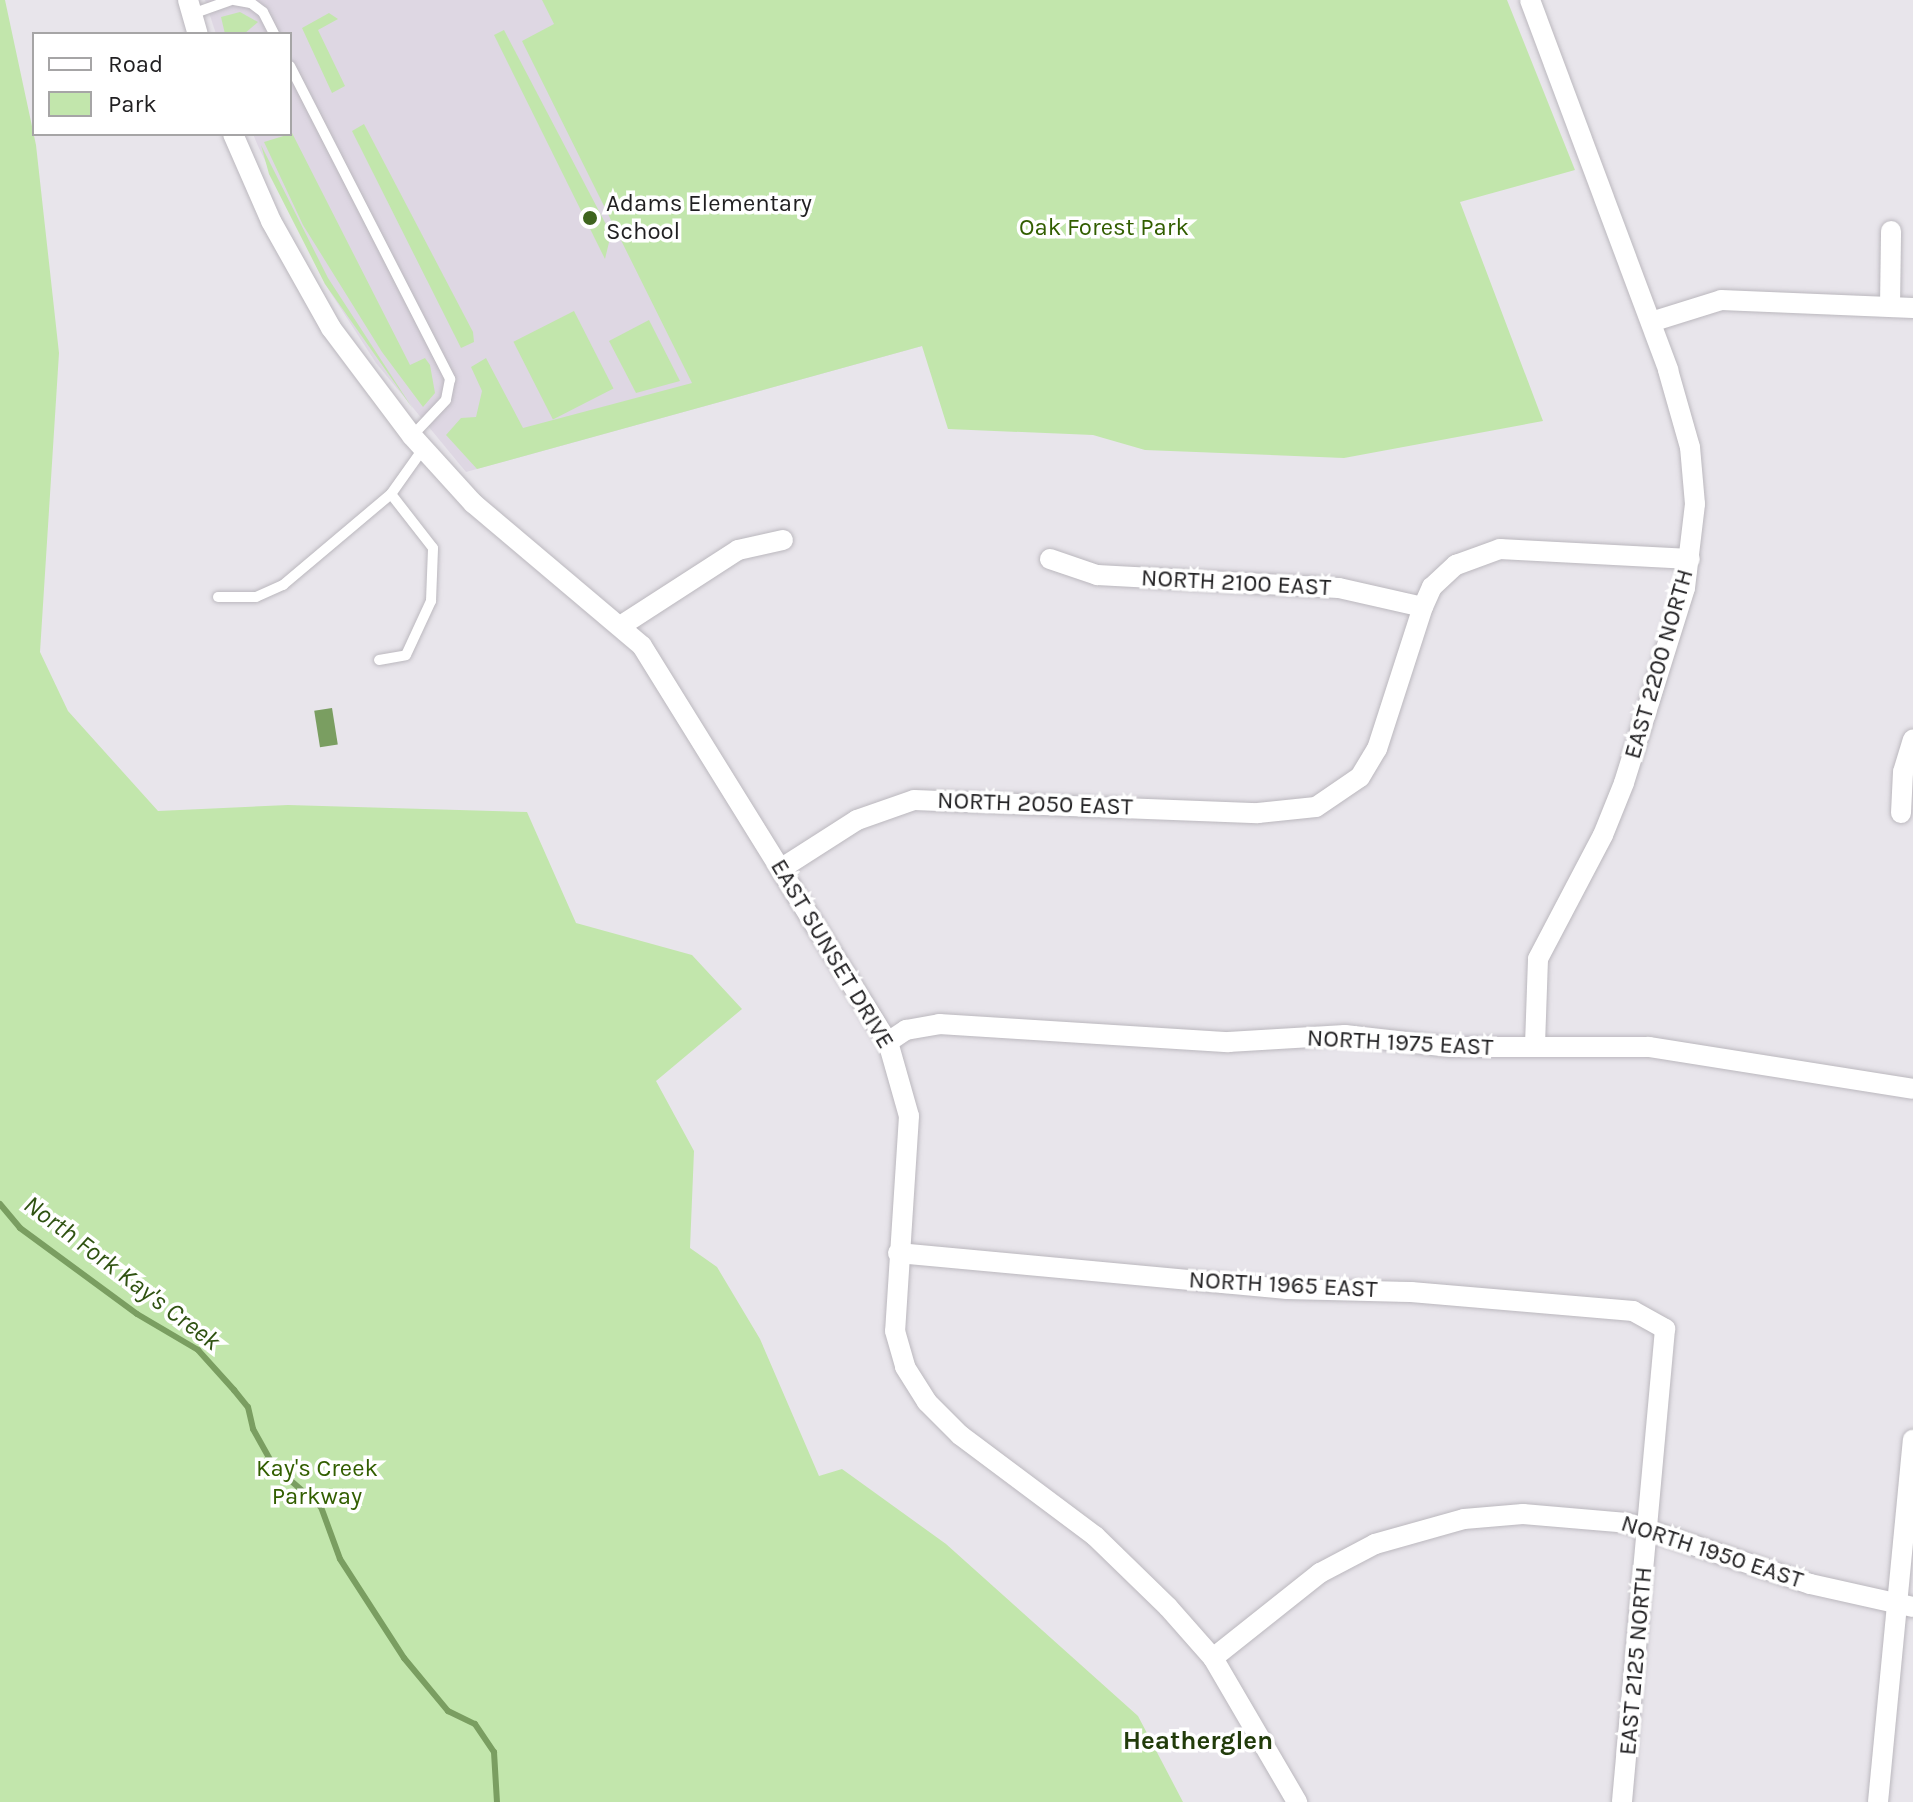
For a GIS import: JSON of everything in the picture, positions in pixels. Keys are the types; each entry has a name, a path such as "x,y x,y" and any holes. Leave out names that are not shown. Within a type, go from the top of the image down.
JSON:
{"street":[{"name":"EAST 2200 NORTH","path":"1530,0 1651,322 1690,447 1695,504 1690,559 1624,783 1603,835 1538,959 1535,1047"},
{"path":"190,7 197,32"},
{"name":"EAST SUNSET DRIVE","path":"234,136 271,221 331,328 418,443 524,551 622,625 642,646 888,1042 909,1116 895,1331 905,1367 927,1402 960,1435 1095,1536 1213,1658 1297,1802"},
{"path":"1890,307 1891,231"},
{"path":"1651,322 1721,300 1913,308"},
{"path":"622,625 738,550 783,540"},
{"path":"1423,607 1444,573 1471,556 1500,549 1690,559"},
{"name":"NORTH 2100 EAST","path":"1050,559 1097,575 1339,588 1423,607"},
{"name":"NORTH 2050 EAST","path":"782,868 857,820 914,800 1258,813 1316,807 1360,777 1377,749 1423,607"},
{"path":"1901,813 1903,772 1913,739"},
{"name":"NORTH 1975 EAST","path":"888,1042 906,1030 939,1024 1228,1042 1345,1035 1451,1047 1649,1047 1913,1089"},
{"name":"NORTH 1965 EAST","path":"898,1253 1287,1289 1438,1294 1633,1311 1665,1329"},
{"name":"EAST 2125 NORTH","path":"1622,1802 1665,1329"},
{"path":"1878,1802 1905,1605 1913,1440"},
{"name":"NORTH 1950 EAST","path":"1213,1658 1320,1573 1375,1544 1421,1530 1523,1514 1572,1514 1648,1529 1810,1584 1905,1605"}],"lane":[{"path":"190,7 233,0 251,3 263,12 273,32"},
{"path":"218,597 256,597 283,585 391,494 418,443 446,400 450,379 292,70"},
{"path":"379,660 406,655 431,601 433,548 391,494"}],"shaded area":[{"name":"Adams Elementary School","path":"205,0 829,0 922,346 466,472 376,363 325,284 254,136 292,136 292,32 215,32"},
{"path":"332,708 338,745 320,747 314,711"}],"green space":[{"name":"Kay's Creek Parkway","path":"0,0 5,0 36,145 59,353 40,652 68,711 158,811 288,805 527,812 576,923 692,955 742,1009 656,1081 694,1151 690,1248 717,1267 760,1339 819,1476 842,1469 946,1544 1138,1716 1183,1802 0,1802"},
{"name":"Oak Forest Park","path":"542,0 1507,0 1575,170 1460,202 1543,421 1344,458 1145,450 1093,435 948,429 922,346 477,469 446,435 461,418 476,417 482,391 471,367 486,358 523,428 692,383 522,41 554,24"},
{"path":"240,12 258,22 246,32 225,32 221,17"},
{"path":"329,13 338,19 318,30 345,86 332,93 302,28"},
{"path":"504,30 611,234 605,259 494,35"},
{"path":"364,124 473,332 474,342 461,348 352,131"},
{"path":"292,133 410,365 425,358 430,365 435,393 423,407 382,352 303,225 264,142 292,136"},
{"path":"261,145 328,278 413,409 325,284 269,174"},
{"path":"574,311 613,389 553,419 513,342"},
{"path":"649,320 680,381 636,393 609,341"}],"waterway":[{"name":"North Fork Kay's Creek","path":"0,1204 20,1228 137,1314 198,1350 234,1390 248,1407 253,1429 273,1465 321,1507 340,1559 404,1658 448,1711 475,1724 494,1752 497,1802"}],"place":[{"name":"Adams Elementary School","path":"590,218"}],"district":[{"name":"Heatherglen","path":"1198,1741"}]}
